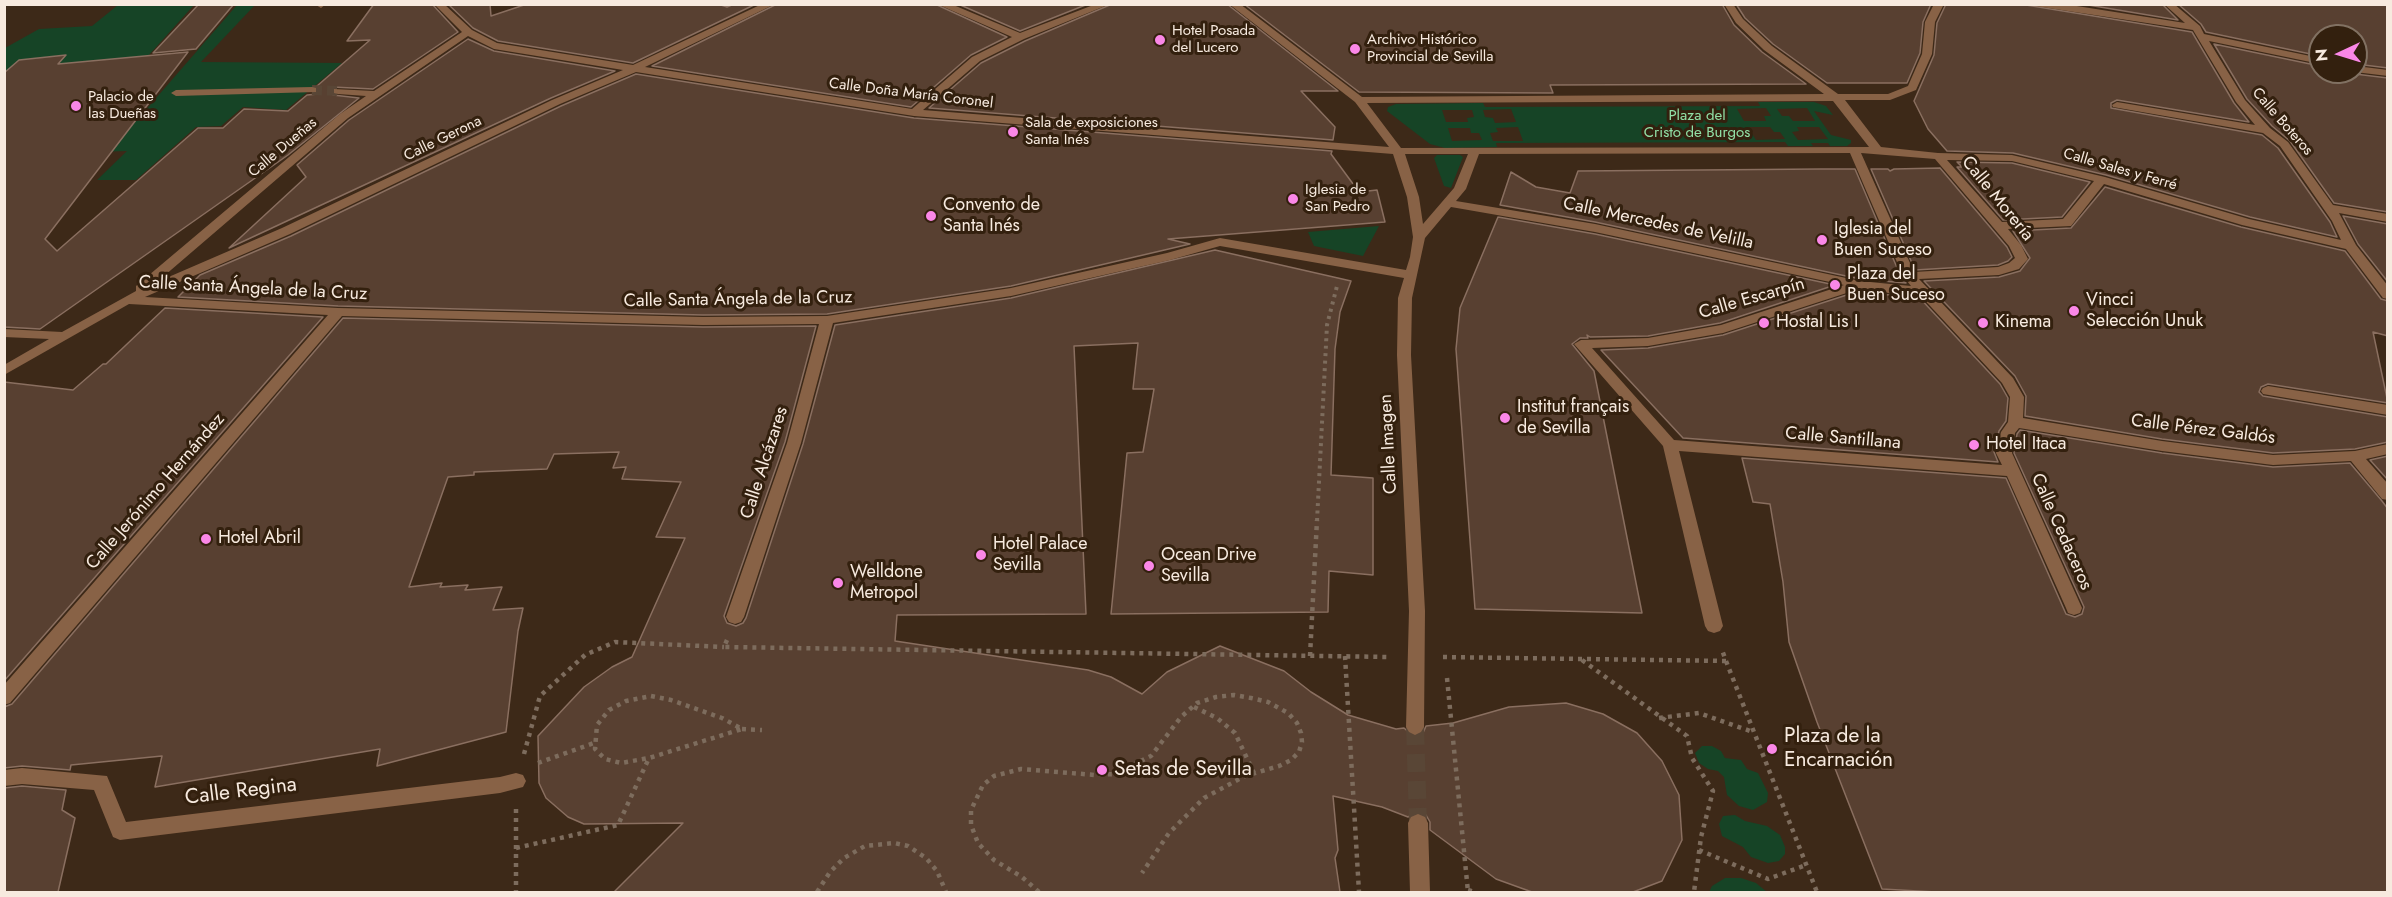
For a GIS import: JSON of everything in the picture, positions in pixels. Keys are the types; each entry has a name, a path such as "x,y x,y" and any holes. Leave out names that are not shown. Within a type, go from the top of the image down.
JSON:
{"street":[{"name":"Calle Doña María Coronel","path":"438,4 468,32 494,46 633,69 914,112 1398,152"},
{"name":"Calle Gerona","path":"127,300 286,231 556,102 633,69 771,4"},
{"path":"941,4 1020,37"},
{"path":"914,112 976,59 1020,37 1106,4"},
{"path":"1233,4 1359,100 1398,152 1413,197 1419,237"},
{"path":"1728,4 1738,21 1768,48 1838,99 1877,150"},
{"path":"1359,100 1890,97 1912,88 1927,54 1930,22 1939,4"},
{"path":"2026,4 2049,5 2198,32 2308,58"},
{"name":"Calle Boteros","path":"2168,4 2198,32 2241,102 2266,130 2284,144 2329,208 2350,246 2388,295"},
{"name":"Calle Dueñas","path":"127,300 345,116 468,32"},
{"path":"2368,70 2388,73"},
{"path":"176,93 312,90"},
{"path":"338,91 378,94"},
{"path":"2117,105 2266,130"},
{"path":"1854,150 1909,276 2008,381 2017,397 2015,422"},
{"path":"1398,152 1877,150"},
{"name":"Calle Sales y Ferré","path":"1877,150 1938,156 2012,158 2101,179 2246,222 2350,246"},
{"path":"1419,237 1460,189 1475,151"},
{"name":"Calle Morería","path":"1909,276 1999,271 2014,266 2022,259 2015,245 1938,156"},
{"path":"1999,226 2067,223 2101,179"},
{"name":"Calle Mercedes de Velilla","path":"1449,203 1595,228 1860,285 1904,291 1921,289"},
{"path":"2329,208 2388,218"},
{"name":"Calle Imagen","path":"1416,657 1417,610 1404,355 1405,298 1419,237"},
{"name":"Calle Santa Ángela de la Cruz","path":"127,300 338,312 703,321 827,320 990,296 1170,256 1220,242 1410,275"},
{"name":"Calle Escarpín","path":"1670,445 1581,344 1648,342 1723,329 1860,285"},
{"path":"4,371 127,300"},
{"name":"Calle Jerónimo Hernández","path":"4,698 338,312"},
{"name":"Calle Alcázares","path":"735,616 794,443 827,320"},
{"path":"4,333 65,336"},
{"path":"2268,391 2388,410"},
{"name":"Calle Pérez Galdós","path":"2015,422 2162,446 2273,460 2355,456 2388,448"},
{"name":"Calle Cedaceros","path":"2015,422 2008,432 2004,453 2074,608"},
{"path":"1670,445 1714,627"},
{"name":"Calle Santillana","path":"1670,445 2012,471"},
{"path":"2355,456 2388,495"},
{"path":"1415,727 1416,657"},
{"name":"Calle Regina","path":"4,778 22,776 100,782 120,831 500,785 516,781"},
{"path":"1418,823 1420,892"}],"path":[{"path":"1310,656 1327,325 1343,265"},
{"path":"724,647 735,616"},
{"path":"1714,627 1817,892"},
{"path":"516,892 516,781 540,696 585,655 615,642 724,647 1726,662"},
{"path":"1346,656 1359,892"},
{"path":"1444,657 1468,891 1475,892"},
{"path":"1581,660 1687,736 1692,758 1713,791 1699,850 1694,892"},
{"path":"742,729 689,706 651,696 626,700 609,710 597,725 594,743 600,755 613,762 649,758 742,729 762,729"},
{"path":"1039,892 1022,877 994,860 978,843 971,825 971,810 982,785 994,776 1022,769 1095,775 1115,774 1151,756 1181,717 1197,704 1216,697 1242,697 1268,702 1288,713 1297,723 1302,742 1299,752 1279,766 1254,773 1217,789 1204,798 1169,833 1142,873"},
{"path":"1193,707 1217,718 1235,733 1254,773"},
{"path":"1659,718 1700,713 1754,732"},
{"path":"538,763 594,743"},
{"path":"516,848 618,825 649,758"},
{"path":"817,892 830,872 844,858 865,846 894,843 908,846 926,858 937,871 946,892"},
{"path":"1699,850 1768,879 1806,865"}],"green space":[{"path":"118,5 194,5 148,56 30,92 65,55 19,60 5,73 5,48 39,29 92,26"},
{"path":"237,5 255,5 201,62 342,63 286,110 243,107 221,126 196,127 136,180 97,180 127,151 63,153 130,128"},
{"name":"Plaza del Cristo de Burgos","path":"1758,102 1814,102 1826,106 1833,115 1814,111 1831,135 1851,140 1851,143 1847,146 1811,143 1813,146 1788,146 1785,142 1496,143 1497,147 1445,148 1430,144 1387,111 1388,107 1396,104 1483,103 1485,107 1760,106","holes":["1766,108 1771,116 1764,116 1766,121 1744,121 1737,109","1807,108 1815,121 1793,121 1789,116 1782,116 1777,109","1511,109 1516,122 1495,123 1493,118 1485,117 1483,110","1442,110 1472,110 1474,117 1467,118 1468,122 1446,122","1518,127 1523,141 1493,141 1490,133 1498,132 1496,128","1748,127 1770,127 1774,132 1780,132 1785,139 1756,140","1797,127 1819,127 1828,139 1798,140 1792,132 1799,131","1448,128 1470,128 1471,133 1479,133 1482,140 1452,141"]},
{"path":"1437,155 1463,157 1451,188 1444,186 1434,158"},
{"path":"1379,226 1363,256 1314,246 1308,232"},
{"path":"1702,746 1712,746 1721,751 1725,758 1741,760 1747,769 1758,773 1768,793 1767,802 1753,810 1739,806 1727,795 1724,777 1718,771 1708,769 1699,763 1695,753"},
{"path":"1735,815 1745,821 1767,826 1780,835 1785,854 1779,861 1768,863 1751,857 1743,847 1722,836 1719,824 1723,816"},
{"path":"1725,878 1741,878 1756,883 1767,892 1709,892 1712,886"}],"building":[{"path":"199,4 234,4 196,49 153,53"},
{"path":"374,4 432,4 458,32 373,89 332,87 333,95 359,98 288,155 40,329 4,327 4,73 19,60 66,55 58,64 188,52 45,239 57,251 198,128 223,128 244,109 288,111 307,95 318,94 317,86 370,40 347,41"},
{"path":"448,4 490,4 491,16 527,4 718,4 727,7 734,4 756,4 633,63 498,41 473,28"},
{"path":"777,4 935,4 1007,37 971,55 911,107 652,66"},
{"path":"958,4 1088,4 1020,31"},
{"path":"1112,4 1227,4 1338,91 1301,91 1335,127 1333,140 929,108 981,63 1025,41"},
{"path":"1244,4 1722,4 1734,25 1762,52 1806,84 1550,85 1553,93 1359,92"},
{"path":"1736,4 1931,4 1923,22 1920,53 1907,83 1827,83 1773,44 1745,18"},
{"path":"1946,4 2020,4 2192,32 2234,103 2249,122 2117,100 2111,103 2111,108 2262,135 2278,148 2330,222 2337,237 2250,217 2106,175 2013,153 1947,151 1928,129 1914,101 1934,55 1937,23"},
{"path":"2082,4 2162,4 2178,20"},
{"path":"2178,4 2388,4 2388,68 2368,66 2368,24 2308,24 2308,53 2206,32 2201,24"},
{"path":"468,39 494,51 615,71 551,98 229,248 306,177 297,165 349,120"},
{"path":"2214,44 2308,64 2308,84 2368,84 2368,76 2388,78 2388,212 2334,203 2290,141 2272,126 2247,99"},
{"path":"636,74 914,118 1332,151 1331,154 1359,192 1377,190 1385,222 1168,239 1190,244 1011,286 827,314 703,315 338,306 178,297 200,275 291,236 561,106"},
{"path":"1957,162 2012,163 2090,182 2062,217 2003,220 1957,167 1962,167"},
{"path":"1940,168 2007,247 2012,257 2008,261 1998,265 1915,270 1871,169 1890,171"},
{"path":"1855,169 1901,277 1906,283 1860,279 1595,222 1500,205 1511,172 1536,187 1570,193 1578,171"},
{"path":"2105,187 2241,227 2345,251 2381,299 2388,301 2388,336 2373,332 2388,403 2268,384 2261,387 2259,392 2263,396 2388,417 2388,442 2355,449 2273,453 2162,439 2025,416 2026,396 2015,376 1924,281 1999,277 2020,271 2030,258 2013,231 2071,228"},
{"path":"2343,216 2388,224 2388,282 2358,244"},
{"path":"1498,217 1595,234 1835,285 1720,323 1648,336 1590,337 1587,335 1588,338 1580,338 1572,344 1594,371 1642,613 1475,609 1456,349 1460,308"},
{"path":"1215,250 1351,281 1340,312 1335,349 1331,475 1373,478 1373,575 1329,571 1328,612 1111,614 1127,453 1143,452 1154,389 1133,389 1138,343 1074,346 1086,614 897,615 895,641 1088,670 1111,677 1142,694 1167,672 1220,646 1284,671 1311,692 1348,715 1396,729 1404,728 1414,737 1423,733 1426,726 1453,723 1509,707 1566,703 1603,714 1637,733 1662,761 1679,795 1682,840 1662,881 1633,892 1532,892 1496,879 1430,830 1430,822 1426,815 1417,812 1408,817 1382,807 1333,796 1338,850 1335,858 1340,892 614,892 683,823 584,824 568,817 546,798 539,783 538,736 584,687 612,667 632,657 685,538 656,537 681,482 622,479 626,467 613,468 619,452 554,454 547,469 474,472 474,475 448,477 409,587 442,583 440,587 468,585 465,590 502,587 493,610 523,608 518,631 506,732 377,766 380,749 155,787 162,756 71,765 70,770 22,766 4,768 4,707 12,704 343,318 703,327 816,326 785,442 724,616 727,623 736,626 743,623 746,618 803,444 835,325 1011,298"},
{"path":"1859,291 1904,297 1917,295 2000,384 2008,398 2006,421 1999,431 1994,452 1998,462 1683,438 1601,350 1648,348 1723,335"},
{"path":"165,308 323,317 4,681 4,382 73,390 103,364 106,364"},
{"path":"2020,430 2162,453 2273,467 2350,463 2382,501 2388,509 2388,892 1936,892 1882,889 1817,722 1789,642 1783,582 1770,504 1753,502 1742,458 2006,478 2066,614 2075,617 2082,614 2084,607 2014,453 2017,434"},
{"path":"2388,456 2388,480 2370,460"},
{"path":"22,786 66,790 62,810 75,818 58,892 4,892 4,788"}],"tunnel":[{"path":"312,90 338,91"},
{"path":"1415,727 1418,823"}],"place":[{"name":"Hotel Posada del Lucero","path":"1160,40"},
{"name":"Archivo Histórico Provincial de Sevilla","path":"1355,49"},
{"name":"Palacio de las Dueñas","path":"76,106"},
{"name":"Sala de exposiciones Santa Inés","path":"1013,132"},
{"name":"Iglesia de San Pedro","path":"1293,199"},
{"name":"Convento de Santa Inés","path":"931,216"},
{"name":"Iglesia del Buen Suceso","path":"1822,240"},
{"name":"Plaza del Buen Suceso","path":"1835,285"},
{"name":"Vincci Selección Unuk","path":"2074,311"},
{"name":"Hostal Lis I","path":"1764,323"},
{"name":"Kinema","path":"1983,323"},
{"name":"Institut français de Sevilla","path":"1505,418"},
{"name":"Hotel Itaca","path":"1974,445"},
{"name":"Hotel Abril","path":"206,539"},
{"name":"Hotel Palace Sevilla","path":"981,555"},
{"name":"Ocean Drive Sevilla","path":"1149,566"},
{"name":"Welldone Metropol","path":"838,583"},
{"name":"Plaza de la Encarnación","path":"1772,749"},
{"name":"Setas de Sevilla","path":"1102,770"}]}
